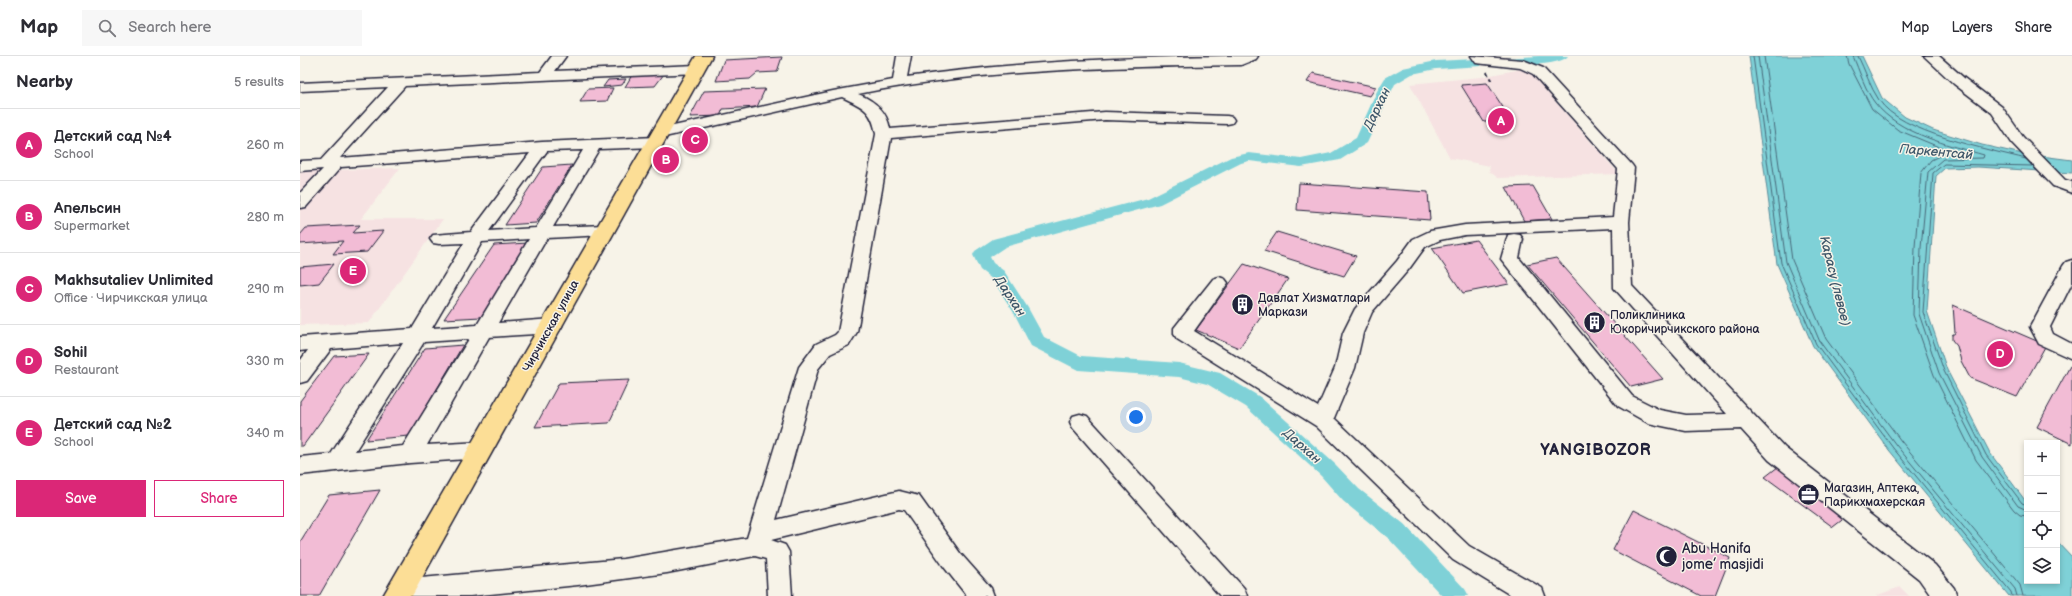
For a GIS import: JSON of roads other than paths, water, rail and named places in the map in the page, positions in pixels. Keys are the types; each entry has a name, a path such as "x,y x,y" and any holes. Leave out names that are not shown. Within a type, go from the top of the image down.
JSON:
{"main road":[{"name":"Чирчикская улица","path":"398,593 701,63"}],"street":[{"path":"544,76 558,56"},
{"path":"899,83 904,56"},
{"path":"300,166 594,145 658,138 846,94 1013,62 1143,59 1241,61 1251,56"},
{"path":"1478,56 1481,60 1523,64 1538,70 1626,168 1621,222 1623,288 1777,454 1927,572 1945,596"},
{"path":"1931,56 1959,82 1997,110 2017,140 2066,185"},
{"path":"300,87 544,76 701,63"},
{"path":"300,203 330,164 401,82"},
{"path":"758,539 809,367 823,349 842,340 847,332 884,134 882,120 876,109 868,103 846,94"},
{"path":"884,134 1105,116 1227,120"},
{"path":"410,454 594,145"},
{"path":"337,462 418,336 476,237 542,148"},
{"path":"1323,420 1345,368 1353,333 1364,310 1403,265 1419,243 1436,235 1464,230 1621,222"},
{"path":"439,239 605,230"},
{"path":"1514,239 1510,259 1625,401 1655,417 1686,422 1746,421"},
{"path":"2072,266 2040,327 2046,339 2072,352"},
{"path":"1219,283 1184,328 1184,334 1323,420 1461,553 1533,596"},
{"path":"300,344 552,326"},
{"path":"300,376 325,342"},
{"path":"1080,422 1235,596"},
{"path":"300,466 410,454 481,450"},
{"path":"398,593 575,576 705,558 758,539 899,500 911,503 952,560 982,596"},
{"path":"758,539 777,552 780,596"}],"water":[{"path":"1749,56 1862,56 1882,98 1905,117 1933,130 1982,145 2018,153 2072,160 2072,173 1978,167 1945,168 1936,176 1927,311 1947,370 1990,453 2024,499 2024,584 2060,584 2060,544 2072,557 2072,596 2009,596 1889,450 1813,346 1777,264"}],"waterway":[{"name":"Дархан","path":"1504,62 1553,59 1562,56"},
{"name":"Дархан","path":"1457,596 1396,531 1351,495 1328,470 1295,442 1253,402 1213,378 1179,370 1078,363 1037,341 1022,312 998,275 986,266 981,255 999,243 1154,201 1236,160 1249,157 1301,163 1335,157 1362,140 1390,81 1408,71 1436,65 1476,63"}],"place":[{"name":"Детский сад №4","path":"1501,121"},
{"name":"Makhsutaliev Unlimited","path":"695,140"},
{"name":"Апельсин","path":"666,160"},
{"name":"Детский сад №2","path":"353,271"},
{"name":"Давлат Хизматлари Маркази","path":"1242,305"},
{"name":"Поликлиника Юкоричирчикского района","path":"1594,322"},
{"name":"Sohil","path":"2000,354"},
{"name":"Магазин, Аптека, Парикхмахерская","path":"1808,495"},
{"name":"Abu Hanifa jome’ masjidi","path":"1667,556"}],"district":[{"name":"YANGIBOZOR","path":"1596,450"}],"water label":[{"name":"Паркентсай","path":"1936,152"},
{"name":"Карасу (левое)","path":"1835,281"}]}
